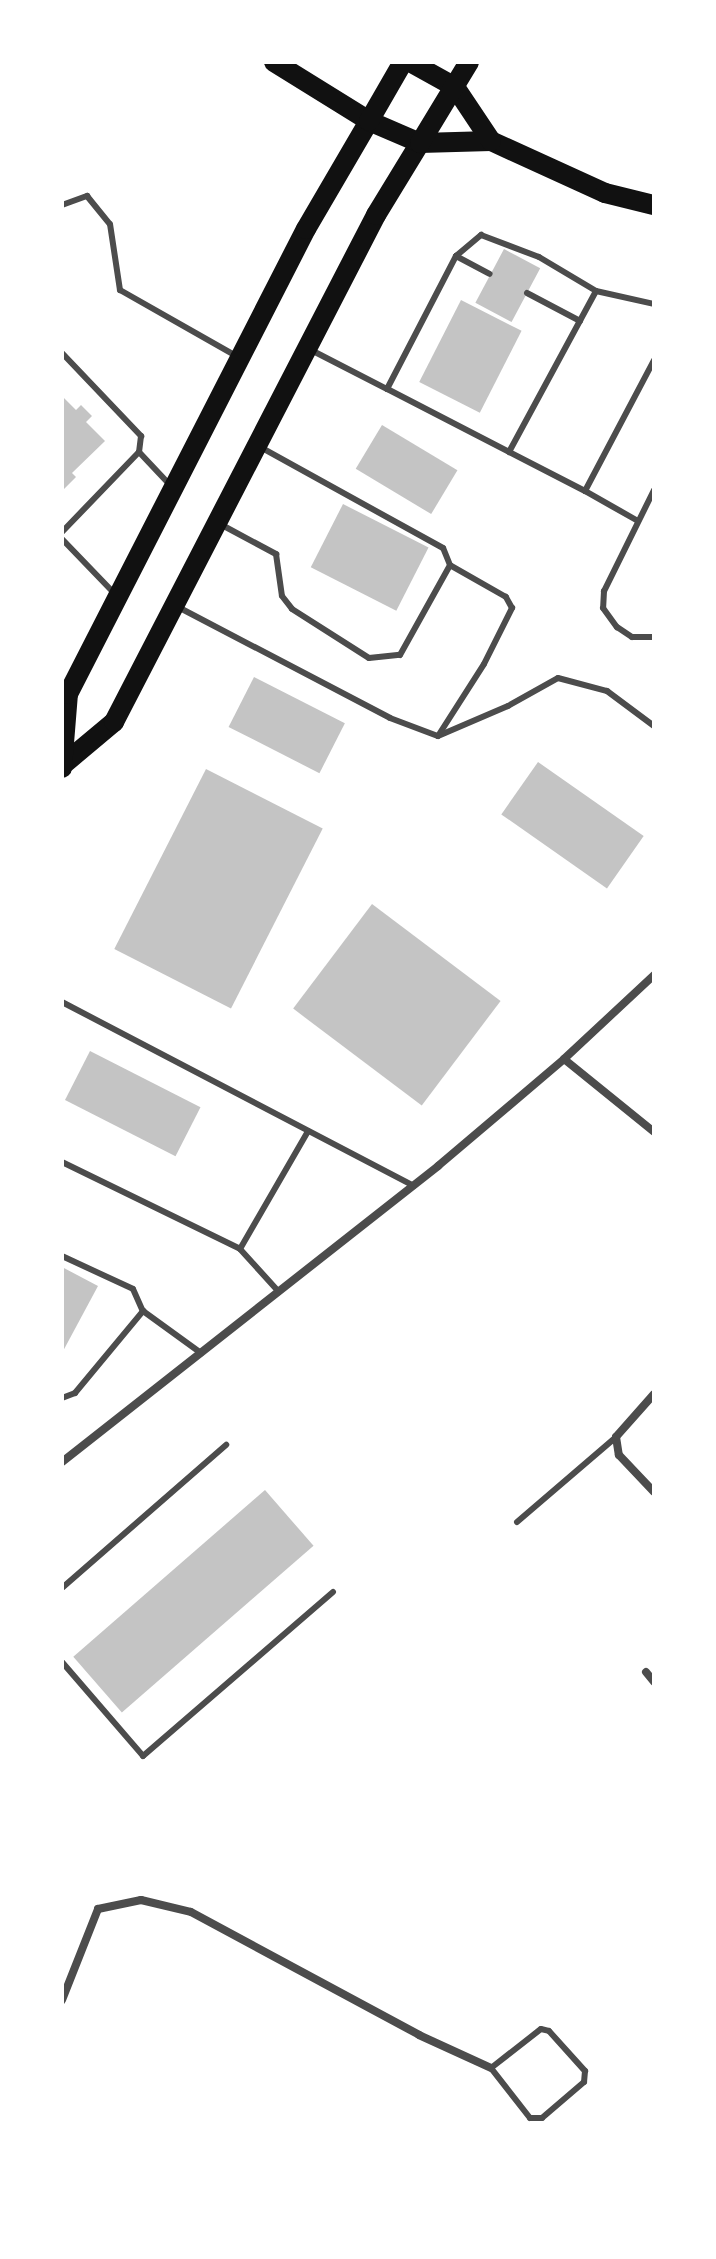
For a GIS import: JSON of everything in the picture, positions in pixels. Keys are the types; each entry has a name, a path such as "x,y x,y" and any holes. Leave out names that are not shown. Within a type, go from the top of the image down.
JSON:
{"main road":[{"path":"274,62 369,121 420,143 491,141 605,193 654,205"},
{"path":"63,766 68,694 306,229 403,62"},
{"path":"410,62 455,87 491,141"},
{"path":"63,766 114,722 376,215 469,62"}],"street":[{"path":"62,1462 414,1186 564,1059 654,975"},
{"path":"564,1059 653,1130"},
{"path":"654,1394 616,1437 619,1455 654,1492"},
{"path":"646,1672 654,1682"},
{"path":"62,2000 98,1909 141,1900 191,1912 419,2035 491,2068"}],"lane":[{"path":"62,205 87,196 110,224 120,290 239,358"},
{"path":"387,389 456,256 481,235 539,257 596,291 654,304"},
{"path":"456,256 490,274"},
{"path":"509,452 596,291"},
{"path":"527,293 580,321"},
{"path":"307,348 638,521"},
{"path":"62,353 141,436 139,452 62,532"},
{"path":"585,491 654,360"},
{"path":"257,445 443,548 450,565 506,597 512,608 484,664 438,736"},
{"path":"139,452 172,487"},
{"path":"654,490 604,591 603,608 617,627 632,637 654,637"},
{"path":"217,523 276,554 282,596 292,609 369,658 400,655 450,565"},
{"path":"62,539 116,595"},
{"path":"175,605 390,718 438,736 508,706 558,678 607,691 654,726"},
{"path":"62,1002 414,1186"},
{"path":"240,1249 308,1131"},
{"path":"62,1162 240,1249 279,1292"},
{"path":"62,1256 133,1289 143,1311 201,1353"},
{"path":"62,1398 75,1393 143,1311"},
{"path":"517,1522 616,1437"},
{"path":"62,1588 226,1445"},
{"path":"62,1662 143,1756 333,1592"},
{"path":"541,2029 549,2031 585,2071 584,2082 542,2118 530,2118 491,2068 541,2029"}],"building":[{"path":"504,249 540,268 512,322 475,303"},
{"path":"461,300 522,331 480,413 419,382"},
{"path":"62,396 76,410 81,405 92,416 86,422 105,441 72,473 76,477 62,491"},
{"path":"382,425 457,470 431,514 356,469"},
{"path":"343,504 429,548 396,611 311,567"},
{"path":"254,677 345,723 319,773 229,727"},
{"path":"538,762 644,836 607,888 501,814"},
{"path":"206,769 323,828 231,1008 114,949"},
{"path":"372,904 501,1001 422,1106 293,1009"},
{"path":"90,1051 200,1107 176,1156 65,1100"},
{"path":"62,1267 98,1286 62,1353"},
{"path":"265,1490 314,1546 122,1712 73,1657"}]}
